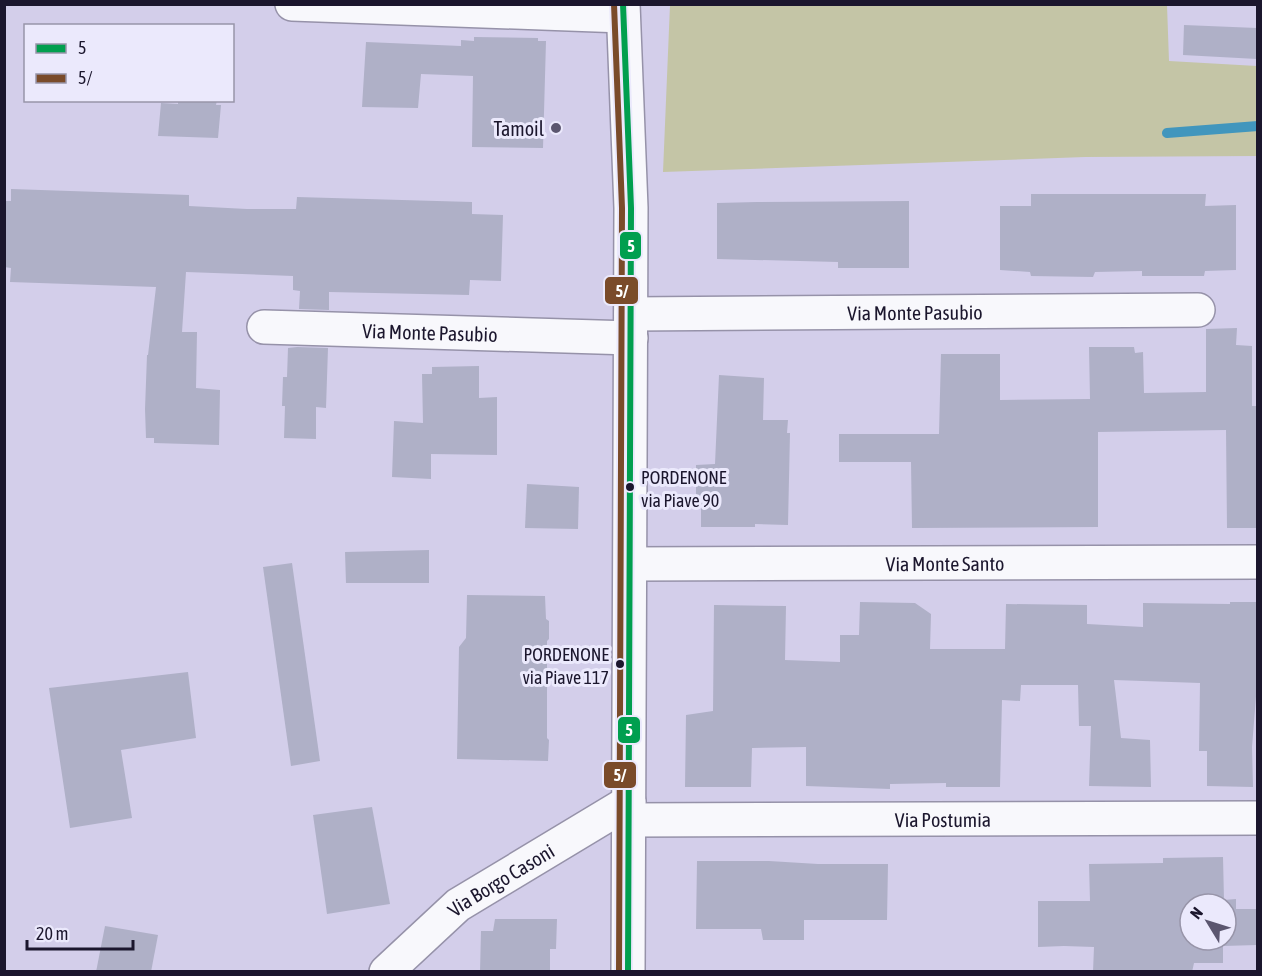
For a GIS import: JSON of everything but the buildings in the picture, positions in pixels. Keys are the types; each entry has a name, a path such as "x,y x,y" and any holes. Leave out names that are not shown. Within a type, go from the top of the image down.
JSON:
{"street":[{"path":"292,4 623,10 631,208 628,972"},
{"name":"Via Monte Pasubio","path":"264,327 631,326 1198,310"},
{"name":"Via Monte Santo","path":"631,564 1257,562"},
{"name":"Via Postumia","path":"629,811 1257,818"},
{"name":"Via Borgo Casoni","path":"386,972 458,905 629,811"}],"green space":[{"path":"670,5 1167,5 1169,61 1257,66 1257,156 1085,157 663,172"}],"waterway":[{"path":"1167,133 1258,126"}],"transit line":[{"name":"5/","path":"614,4 622,208 619,972"},
{"name":"5","path":"623,4 631,208 628,972"}],"place":[{"name":"Tamoil","path":"556,128"},
{"name":"PORDENONE via Piave 90","path":"630,487"},
{"name":"PORDENONE via Piave 117","path":"620,664"}]}
